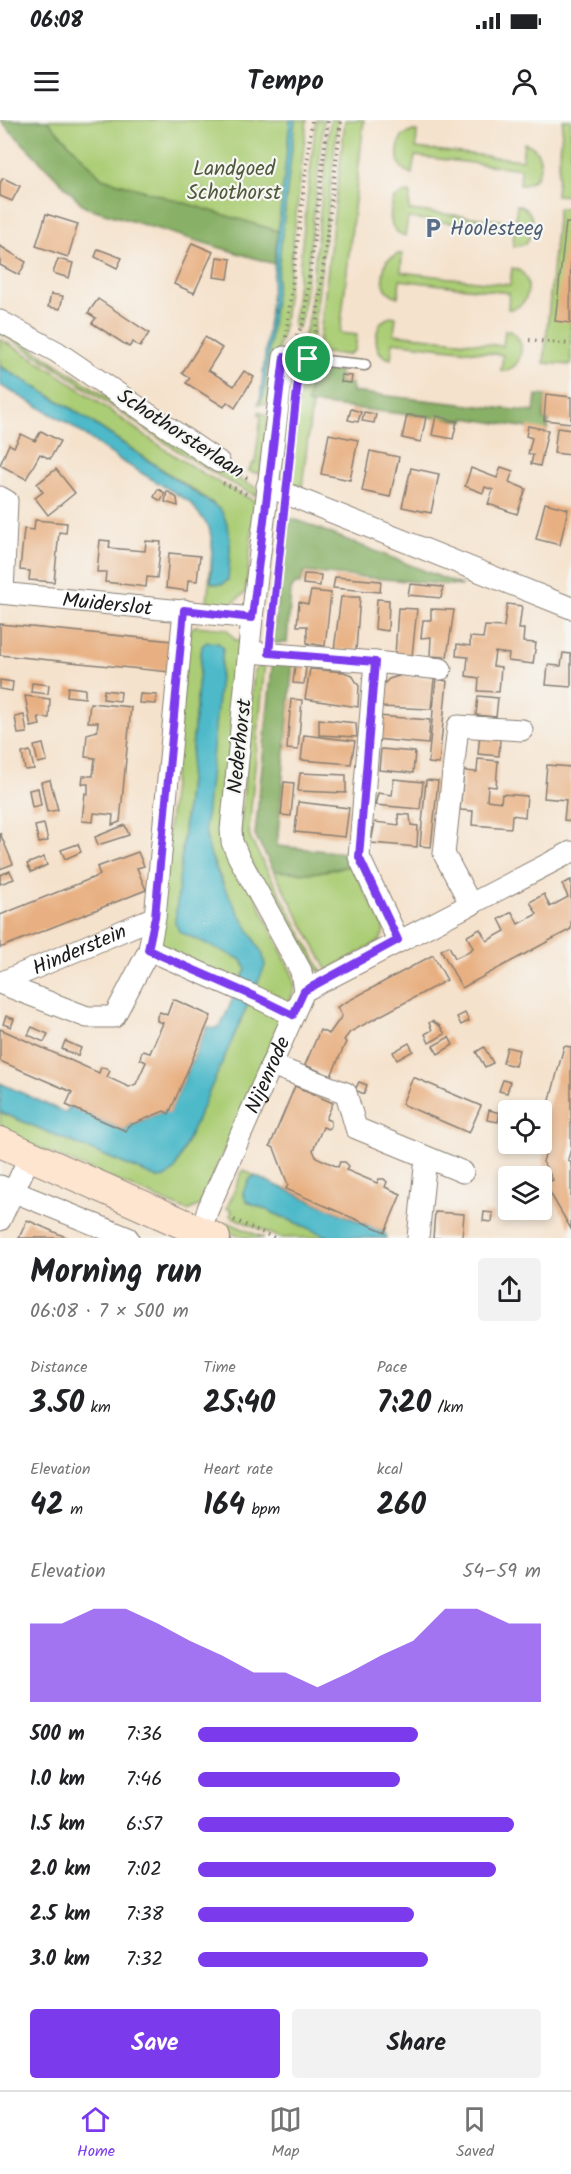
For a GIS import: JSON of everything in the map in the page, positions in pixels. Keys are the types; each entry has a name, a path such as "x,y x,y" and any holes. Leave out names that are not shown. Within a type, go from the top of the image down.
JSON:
{"street":[{"name":"Schothorsterlaan","path":"0,321 57,352 219,462"},
{"path":"267,486 284,357"},
{"name":"Schothorsterlaan","path":"267,486 571,608"},
{"name":"Nederhorst","path":"267,486 231,830 232,842 301,971 304,991"},
{"path":"0,497 7,501 1,593"},
{"name":"Muiderslot","path":"1,593 252,618"},
{"name":"Hinderstein","path":"1,983 87,1017 114,1017 148,950 155,917 184,610"},
{"path":"249,652 441,669"},
{"path":"375,662 359,857 398,940"},
{"path":"471,905 444,854 458,726 522,730"},
{"path":"304,991 398,940 471,905 571,852"},
{"name":"Hinderstein","path":"1,983 155,917"},
{"name":"Hinderstein","path":"148,950 293,1015"},
{"name":"Nijenrode","path":"208,1226 271,1065 304,991"},
{"path":"271,1065 346,1093 356,1128 463,1172"},
{"path":"0,1142 208,1226"},
{"path":"0,1220 7,1189 30,1156"},
{"path":"418,1238 426,1157"},
{"path":"7,1189 128,1238"}],"lane":[{"path":"284,357 365,365"}],"path":[{"path":"284,357 312,120"},
{"path":"284,357 302,331 304,322 328,120"},
{"path":"308,359 317,336 341,120"},
{"path":"529,340 571,344"},
{"name":"Schothorsterlaan","path":"219,462 267,486"},
{"path":"208,1226 275,1238"}],"green space":[{"path":"0,120 47,120 102,178 278,231 274,264 85,207"},
{"name":"Landgoed Schothorst","path":"37,120 307,120 283,332 279,344 270,404 258,404 263,398 278,265 89,181"},
{"path":"316,120 324,120 303,311 299,327 296,329 293,326"},
{"path":"330,120 338,120 314,331 309,351 299,348 308,324"},
{"path":"345,120 364,120 340,333 357,335 355,350 347,355 316,352 320,336"},
{"path":"563,120 571,120 571,196 556,195"},
{"path":"417,131 416,148 522,160 524,143 532,146 540,158 538,173 528,183 520,185 521,169 415,156 412,174 406,172 399,164 398,148 402,136"},
{"path":"410,193 409,210 515,222 517,205 523,207 528,211 532,221 529,239 525,244 513,247 514,230 408,218 405,236 399,234 392,226 391,210 394,198"},
{"path":"558,208 571,209 571,365 544,363"},
{"path":"402,254 401,272 510,285 512,268 525,276 528,283 526,297 516,307 508,309 509,293 400,280 398,297 392,295 385,287 383,277 387,260"},
{"path":"391,316 396,317 394,334 503,346 505,330 518,338 521,345 519,359 509,369 501,371 503,355 393,342 391,359 385,357 378,349 376,338 381,322"},
{"path":"0,327 214,467 255,487 256,496 222,478 158,438 64,373 0,333"},
{"path":"0,339 33,358 189,465 255,501 246,592 230,605 207,602 212,554 211,581 214,504 72,409 0,366"},
{"path":"318,369 340,371 339,383 352,384 352,392 534,412 536,395 546,396 543,420 549,421 547,431 465,418 464,421 307,403 312,371"},
{"path":"312,371 308,403 312,404 302,487 289,481 300,386 304,374"},
{"path":"297,376 283,482 278,477 287,381"},
{"path":"259,412 268,416 260,474 248,471 255,463 261,417"},
{"path":"286,517 463,586 304,572 300,584 295,584 291,590 287,643 273,643"},
{"path":"195,626 227,629 235,640 241,640 223,827 294,978 295,987 288,1006 254,991 223,883 207,848 202,646 175,923 242,960 246,969 240,985 157,945 188,632"},
{"path":"273,657 293,659 277,846 345,853 351,866 312,873 274,871 255,835"},
{"path":"265,662 250,838 322,972 308,967 246,855 240,835 254,671"},
{"path":"351,866 382,922 384,931 380,941 328,971 274,871 312,873"},
{"path":"249,1000 284,1016 200,1205 188,1211 0,1132 0,1112 158,1178 174,1171"},
{"path":"243,1170 255,1176 250,1179 246,1201 331,1238 280,1238 230,1216 232,1210 227,1208"},
{"path":"227,1222 264,1238 248,1238 234,1234 225,1229"}],"water":[{"path":"290,120 295,120 264,395 260,402"},
{"path":"0,366 72,409 221,510 229,536 228,580 223,584 213,584 211,581 212,541 209,527 190,502 120,460 69,424 0,385"},
{"path":"207,642 218,643 223,647 205,829 208,846 228,894 263,955 265,966 174,1171 166,1177 158,1178 0,1112 0,1083 66,1113 69,1106 126,1131 128,1126 164,1111 169,1113 207,1027 213,1029 221,1025 246,969 242,960 180,932 175,923 202,646"},
{"path":"255,1176 385,1233 387,1238 331,1238 246,1201 243,1192 250,1179"}],"building":[{"path":"3,178 20,186 12,201 0,196 0,183"},
{"path":"46,214 78,224 68,257 36,246"},
{"path":"566,223 571,223 570,323 555,321"},
{"path":"192,243 213,252 194,293 174,284"},
{"path":"0,246 26,262 19,275 0,265"},
{"path":"98,249 122,258 117,268 95,257"},
{"path":"217,257 231,259 228,279 214,277"},
{"path":"58,259 73,263 69,278 53,273"},
{"path":"51,294 63,296 60,309 48,307"},
{"path":"98,299 149,333 140,347 133,342 129,347 92,323 96,318 88,313"},
{"path":"205,337 222,348 208,370 234,386 244,371 254,377 235,408 227,402 224,407 186,383 190,378 182,373"},
{"path":"341,375 352,376 351,383 341,382"},
{"path":"546,394 571,397 571,423 544,420"},
{"path":"351,409 361,412 358,422 348,420"},
{"path":"364,412 376,414 374,423 362,421"},
{"path":"407,415 426,417 421,442 402,438"},
{"path":"436,416 457,421 453,439 432,435"},
{"path":"528,426 548,430 540,466 531,464 533,455 528,454 532,438 526,436"},
{"path":"557,428 571,430 571,455 554,453"},
{"path":"41,431 60,441 50,459 40,454 26,479 0,465 9,444 14,447 21,434 35,441"},
{"path":"329,434 358,440 350,480 321,474"},
{"path":"370,451 399,457 390,497 362,491"},
{"path":"501,467 513,471 509,482 526,489 517,514 488,504 493,490 485,487 483,493 465,486 471,468 497,478"},
{"path":"411,468 439,474 431,513 402,507"},
{"path":"56,469 75,493 48,515 35,498 43,492 37,484"},
{"path":"158,489 165,493 161,501 154,497"},
{"path":"167,491 177,498 178,506 165,502"},
{"path":"545,503 568,509 560,545 536,539"},
{"path":"35,520 67,523 66,533 59,532 54,582 29,580 30,571 20,570 24,529 34,530"},
{"path":"100,540 110,541 109,548 145,551 146,541 161,542 157,578 147,577 146,587 105,582 106,572 97,572"},
{"path":"169,553 200,556 197,581 188,580 187,591 166,588"},
{"path":"304,574 321,575 320,586 303,584"},
{"path":"335,577 381,581 380,592 333,588"},
{"path":"410,584 443,587 441,598 408,595"},
{"path":"311,591 331,593 325,646 307,643 307,626 297,626 299,602 308,604"},
{"path":"341,597 360,597 356,650 334,650"},
{"path":"377,599 389,600 388,631 375,629"},
{"path":"507,604 522,606 519,629 524,629 523,642 536,643 533,664 508,661 509,654 495,652 493,666 501,667 499,692 478,691 479,678 466,676 468,657 456,656 457,644 470,646 470,637 483,638 485,626 504,627"},
{"path":"398,608 417,609 412,656 395,655"},
{"path":"431,609 454,610 447,657 430,656 431,637 421,638 423,620 431,620"},
{"path":"0,624 173,641 170,672 0,655"},
{"path":"563,653 571,654 571,687 546,685 548,665 561,666"},
{"path":"295,666 306,667 304,684 293,683"},
{"path":"310,669 344,672 352,675 359,686 358,707 305,699"},
{"path":"402,675 434,679 431,709 379,707 382,687 389,679"},
{"path":"436,679 447,681 439,764 428,763"},
{"path":"0,680 13,682 12,691 0,689"},
{"path":"32,683 49,685 48,694 31,692"},
{"path":"68,687 85,689 85,698 67,696"},
{"path":"104,690 121,692 120,701 103,699"},
{"path":"140,694 157,695 156,704 139,703"},
{"path":"25,696 50,699 49,718 38,717 40,725 31,727"},
{"path":"478,696 498,698 496,717 476,715"},
{"path":"291,699 302,700 298,750 287,749"},
{"path":"90,703 131,707 120,822 112,825 113,815 94,813 93,822 82,821 85,793 88,794 88,784 82,784 83,776 93,776 95,758 85,757 87,734 97,731 98,722 88,722"},
{"path":"24,715 27,733 18,734 15,717"},
{"path":"378,716 430,720 428,744 375,739"},
{"path":"319,719 356,723 357,737 319,735"},
{"path":"480,734 500,737 499,756 478,754"},
{"path":"304,735 355,741 351,764 301,760"},
{"path":"43,744 47,761 38,763 34,746"},
{"path":"381,749 415,752 413,773 379,770"},
{"path":"30,751 34,769 25,770 22,753"},
{"path":"478,759 498,761 496,787 488,786 487,800 501,802 502,794 527,796 525,817 512,815 511,828 472,825 473,811 460,810 464,771 477,772"},
{"path":"547,765 571,767 571,821 564,820 566,800 544,798"},
{"path":"300,773 346,775 346,793 298,791"},
{"path":"394,779 423,782 420,809 375,805 378,793 392,795"},
{"path":"50,780 58,810 47,812 41,782"},
{"path":"426,780 438,781 431,847 420,846"},
{"path":"284,782 294,783 291,816 281,815"},
{"path":"38,788 41,805 32,807 29,790"},
{"path":"298,802 349,808 345,837 295,832"},
{"path":"398,814 410,815 411,825 418,826 417,847 371,843 375,822 399,825"},
{"path":"44,824 48,841 39,843 35,826"},
{"path":"125,825 129,835 98,845 95,837"},
{"path":"0,833 13,864 0,869"},
{"path":"78,844 81,852 65,859 61,850"},
{"path":"138,852 144,866 137,868 146,890 0,948 0,915 100,875 97,867"},
{"path":"44,857 47,865 31,872 27,864"},
{"path":"10,871 14,879 0,884 0,875"},
{"path":"571,880 571,929 462,988 441,950 449,946 455,958 464,954 473,948 467,936 480,929 487,941 505,931 499,919 512,912 518,924 537,914 530,902 544,894 550,907 568,897 562,884"},
{"path":"433,955 447,980 350,1032 344,1040 346,1042 331,1076 305,1065 320,1030 329,1034 342,1016 337,1007"},
{"path":"173,999 211,1016 169,1114 164,1111 128,1126 126,1131 66,1105 72,1092 0,1061 0,1029 99,1073 101,1067 106,1068 110,1071 107,1077 129,1087 136,1084 146,1062 140,1059 141,1054 143,1051 150,1053 163,1023 157,1021 157,1016 160,1012 167,1015"},
{"path":"465,1013 469,1021 461,1025 457,1017"},
{"path":"6,1016 14,1019 11,1027 3,1024"},
{"path":"432,1021 440,1026 445,1034 429,1043 425,1034 432,1030 429,1023"},
{"path":"32,1027 48,1034 44,1042 28,1035"},
{"path":"449,1037 453,1045 438,1054 433,1046"},
{"path":"65,1041 81,1048 78,1056 62,1049"},
{"path":"409,1043 413,1051 397,1060 393,1052"},
{"path":"564,1046 571,1047 571,1149 568,1159 571,1163 571,1229 552,1196 552,1166 545,1166 543,1162 545,1154 552,1154 552,1100 550,1100"},
{"path":"484,1047 493,1063 485,1067 476,1052"},
{"path":"507,1047 519,1050 515,1066 503,1063"},
{"path":"413,1077 481,1106 469,1133 402,1104"},
{"path":"503,1080 510,1082 507,1093 499,1091"},
{"path":"359,1082 367,1085 364,1094 355,1090"},
{"path":"295,1086 333,1103 326,1119 331,1121 331,1126 328,1129 323,1127 313,1150 316,1157 338,1167 340,1162 345,1162 349,1166 346,1170 377,1183 379,1179 384,1179 387,1182 385,1187 401,1194 385,1232 286,1189 288,1185 274,1148 270,1146"},
{"path":"489,1110 498,1112 498,1122 487,1120"},
{"path":"435,1212 464,1214 462,1238 433,1238"},
{"path":"484,1212 493,1213 492,1222 483,1221"},
{"path":"27,1220 43,1227 68,1238 19,1238"}],"place":[{"name":"Hoolesteeg","path":"433,228"}],"route":[{"path":"284,357 308,359 298,381 269,653 375,662 359,857 398,940 304,991 293,1015 148,950 155,917 184,610 252,618 284,357"}]}
